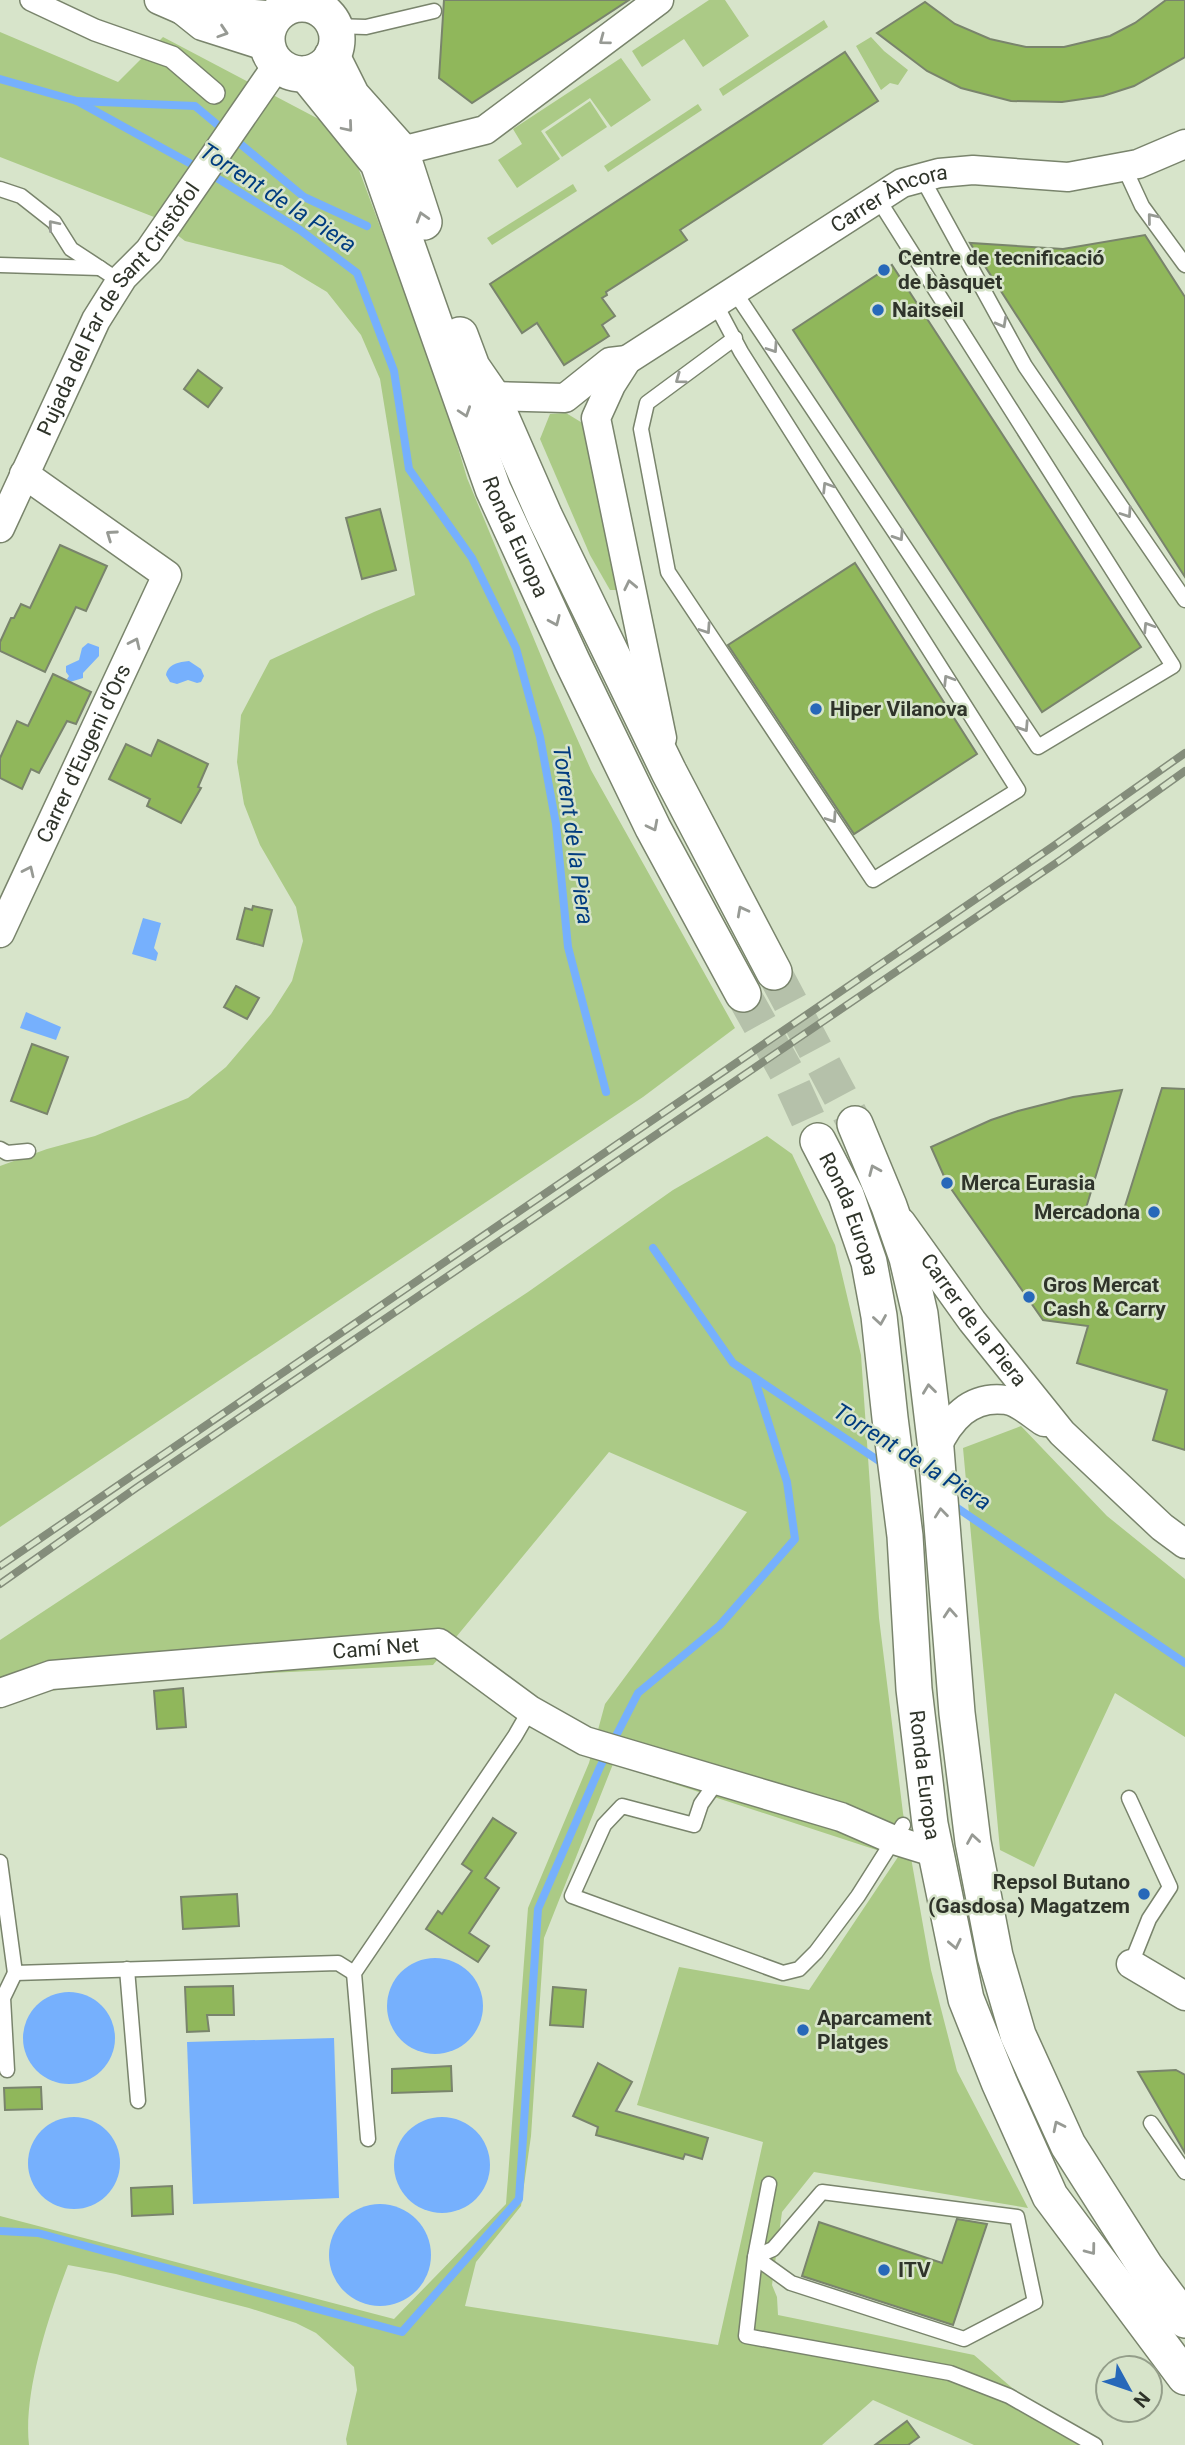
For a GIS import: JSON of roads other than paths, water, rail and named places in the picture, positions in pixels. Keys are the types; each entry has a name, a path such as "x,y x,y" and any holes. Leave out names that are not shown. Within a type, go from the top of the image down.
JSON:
{"street":[{"path":"31,0 94,30 172,57 215,93"},
{"path":"401,150 485,130 659,0"},
{"path":"176,3 207,5 222,11 306,30"},
{"name":"Ronda Europa","path":"306,30 352,96 401,150 449,309 472,367 492,396 545,517 669,772 774,972"},
{"name":"Ronda Europa","path":"306,30 378,163 493,489 653,828 743,994"},
{"name":"Pujada del Far de Sant Cristòfol","path":"0,528 96,320 112,272 149,251 245,111 306,30"},
{"name":"Carrer Àncora","path":"596,418 611,385 627,360 902,183 939,173 974,170 1069,177 1138,164 1185,145"},
{"name":"Carrer Àncora","path":"565,398 610,362 627,360"},
{"path":"492,396 565,398 596,418 669,772"},
{"name":"Carrer d'Eugeni d'Ors","path":"0,933 167,575 24,474"},
{"name":"Ronda Europa","path":"855,1124 907,1258 920,1314 947,1569 957,1713 973,1842 995,1956 1018,2035 1068,2146 1145,2266 1184,2318"},
{"name":"Ronda Europa","path":"818,1141 846,1195 869,1262 886,1369 905,1536 914,1689 916,1836 966,1999 1021,2134 1050,2196 1181,2365"},
{"name":"Carrer de la Piera","path":"889,1206 972,1321 1062,1433 1162,1527 1185,1545"},
{"name":"Carrer de la Piera","path":"935,1453 946,1428 968,1407 981,1401 1008,1399 1062,1433"},
{"name":"Camí Net","path":"0,1693 51,1675 439,1643 530,1710 585,1741 841,1817 916,1836"},
{"path":"1130,1964 1185,1996"}],"lane":[{"path":"306,30 366,27 434,11"},
{"path":"1124,167 1142,206 1185,265"},
{"path":"922,178 1026,366 1185,600"},
{"path":"0,189 21,196 54,222 71,249 112,272"},
{"path":"724,297 1038,747 1172,666 878,199"},
{"path":"0,265 112,272"},
{"path":"724,297 735,338 748,363 1018,790 873,880 668,572 641,429 647,403 735,338"},
{"path":"0,1149 7,1153 28,1151"},
{"path":"368,2139 354,1973 530,1710"},
{"path":"718,1780 701,1804 694,1825 622,1806 604,1825 572,1896 783,1973 799,1969 817,1952 858,1896 916,1836"},
{"path":"1129,1798 1170,1887 1149,1919 1130,1964"},
{"path":"0,1862 15,1973 3,1998 6,2070"},
{"path":"15,1973 338,1963 354,1973"},
{"path":"127,1969 138,2101"},
{"path":"1151,2123 1185,2172"},
{"path":"769,2184 755,2257 746,2336 950,2373 1009,2396 1095,2445"},
{"path":"822,2192 1017,2217 1035,2302 964,2339 791,2283 755,2257 773,2249 822,2192"}],"water":[{"path":"88,643 99,647 99,656 83,673 83,678 70,682 67,679 69,676 66,666 79,660 82,648"},
{"path":"189,661 201,669 204,676 201,682 170,682 166,675 169,668"},
{"path":"143,918 161,923 154,948 158,953 156,961 132,954"},
{"path":"26,1012 61,1027 56,1040 20,1028"},
{"path":"435,1958 453,1962 469,1972 479,1988 483,2006 479,2024 469,2040 453,2050 435,2054 417,2050 401,2040 391,2024 387,2006 391,1988 401,1972 417,1962"},
{"path":"69,1992 86,1996 101,2006 111,2021 115,2038 111,2055 101,2070 86,2080 69,2084 52,2080 37,2070 27,2055 23,2038 27,2021 37,2006 52,1996"},
{"path":"334,2038 339,2198 193,2204 187,2042"},
{"path":"74,2117 92,2120 107,2130 117,2145 120,2163 117,2181 107,2196 92,2206 74,2209 56,2206 41,2196 31,2181 28,2163 31,2145 41,2130 56,2120"},
{"path":"442,2117 460,2121 476,2131 486,2147 490,2165 486,2183 476,2199 460,2209 442,2213 424,2209 408,2199 398,2183 394,2165 398,2147 408,2131 424,2121"},
{"path":"380,2204 399,2208 416,2219 427,2236 431,2255 427,2274 416,2291 399,2302 380,2306 361,2302 344,2291 333,2274 329,2255 333,2236 344,2219 361,2208"}],"waterway":[{"name":"Torrent de la Piera","path":"0,79 77,101 222,181 300,230 357,273 394,371 409,469 472,558 516,648 540,737 556,824 568,947 606,1092"},
{"path":"77,101 195,106 304,197 367,226"},
{"name":"Torrent de la Piera","path":"653,1248 733,1363 885,1465"},
{"path":"0,2231 38,2233 402,2332 519,2199 538,1909 600,1767 638,1693 720,1625 795,1539 787,1482 754,1377"},
{"name":"Torrent de la Piera","path":"950,1503 1185,1663"}],"tunnel":[{"path":"774,972 855,1124"},
{"path":"743,994 787,1073 818,1141"}],"railway":[{"path":"0,1566 1052,847 1185,753"},
{"path":"0,1584 136,1488 1062,859 1185,771"}],"place":[{"name":"Centre de tecnificació de bàsquet","path":"884,270"},
{"name":"Naitseil","path":"878,310"},
{"name":"Hiper Vilanova","path":"816,709"},
{"name":"Merca Eurasia","path":"947,1183"},
{"name":"Mercadona","path":"1154,1212"},
{"name":"Gros Mercat Cash & Carry","path":"1029,1297"},
{"name":"Repsol Butano (Gasdosa) Magatzem","path":"1144,1894"},
{"name":"Aparcament Platges","path":"803,2030"},
{"name":"ITV","path":"884,2270"}]}
